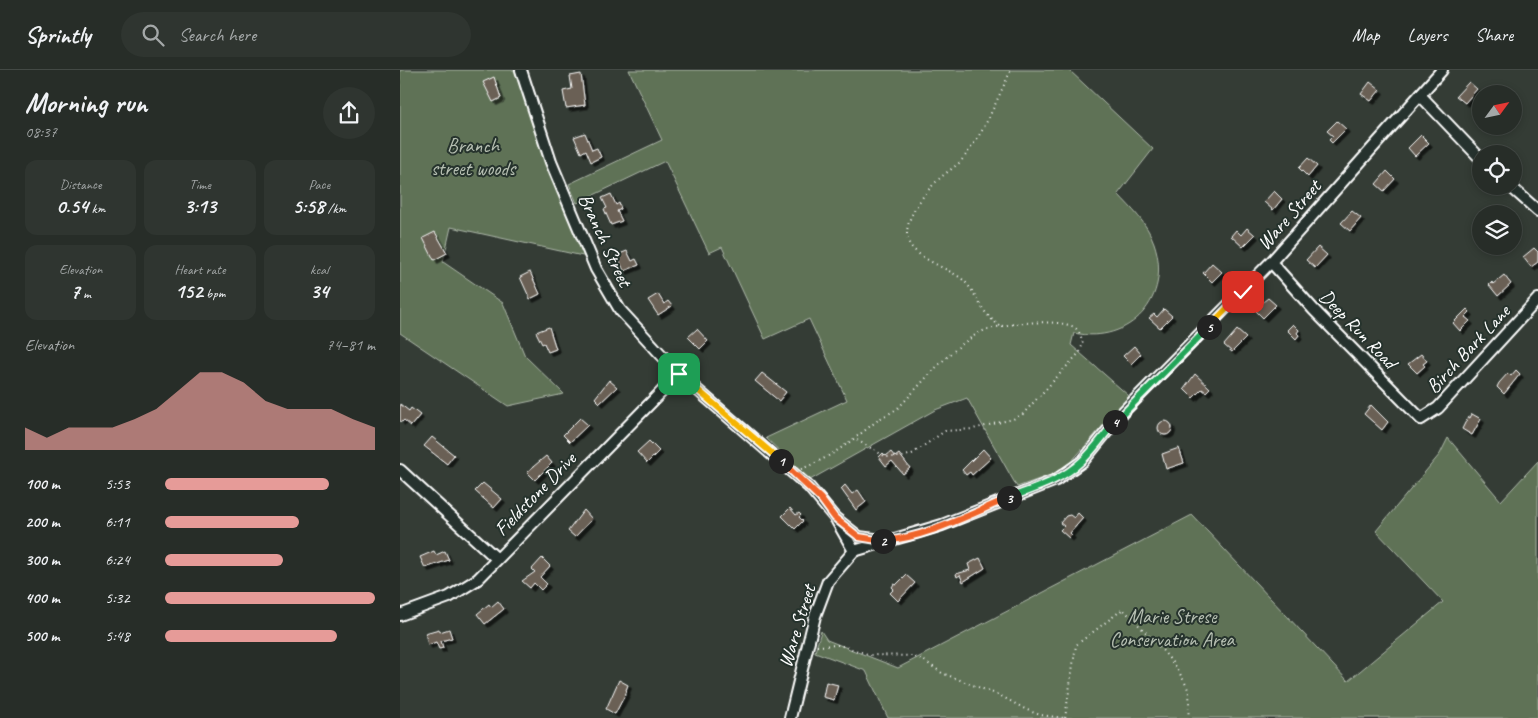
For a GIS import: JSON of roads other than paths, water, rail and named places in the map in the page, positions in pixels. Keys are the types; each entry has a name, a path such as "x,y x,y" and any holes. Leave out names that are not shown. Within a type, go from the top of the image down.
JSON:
{"street":[{"name":"Branch Street","path":"521,70 551,162 605,286 620,310 679,374 821,499 854,550"},
{"name":"Ware Street","path":"790,718 815,616 828,580 854,550 942,525 1049,483 1083,461 1122,413 1271,262 1442,70"},
{"path":"1420,95 1472,150"},
{"path":"1520,195 1538,212"},
{"name":"Deep Run Road","path":"1271,262 1313,309 1421,418"},
{"name":"Birch Bark Lane","path":"1421,418 1438,408 1538,299"},
{"name":"Fieldstone Drive","path":"400,615 449,597 478,579 679,374"},
{"path":"400,470 497,558"},
{"name":"Branch Street","path":"835,518 859,537 884,541"}],"park label":[{"name":"Branch street woods","path":"473,156"},
{"name":"Marie Strese Conservation Area","path":"1172,628"}]}
